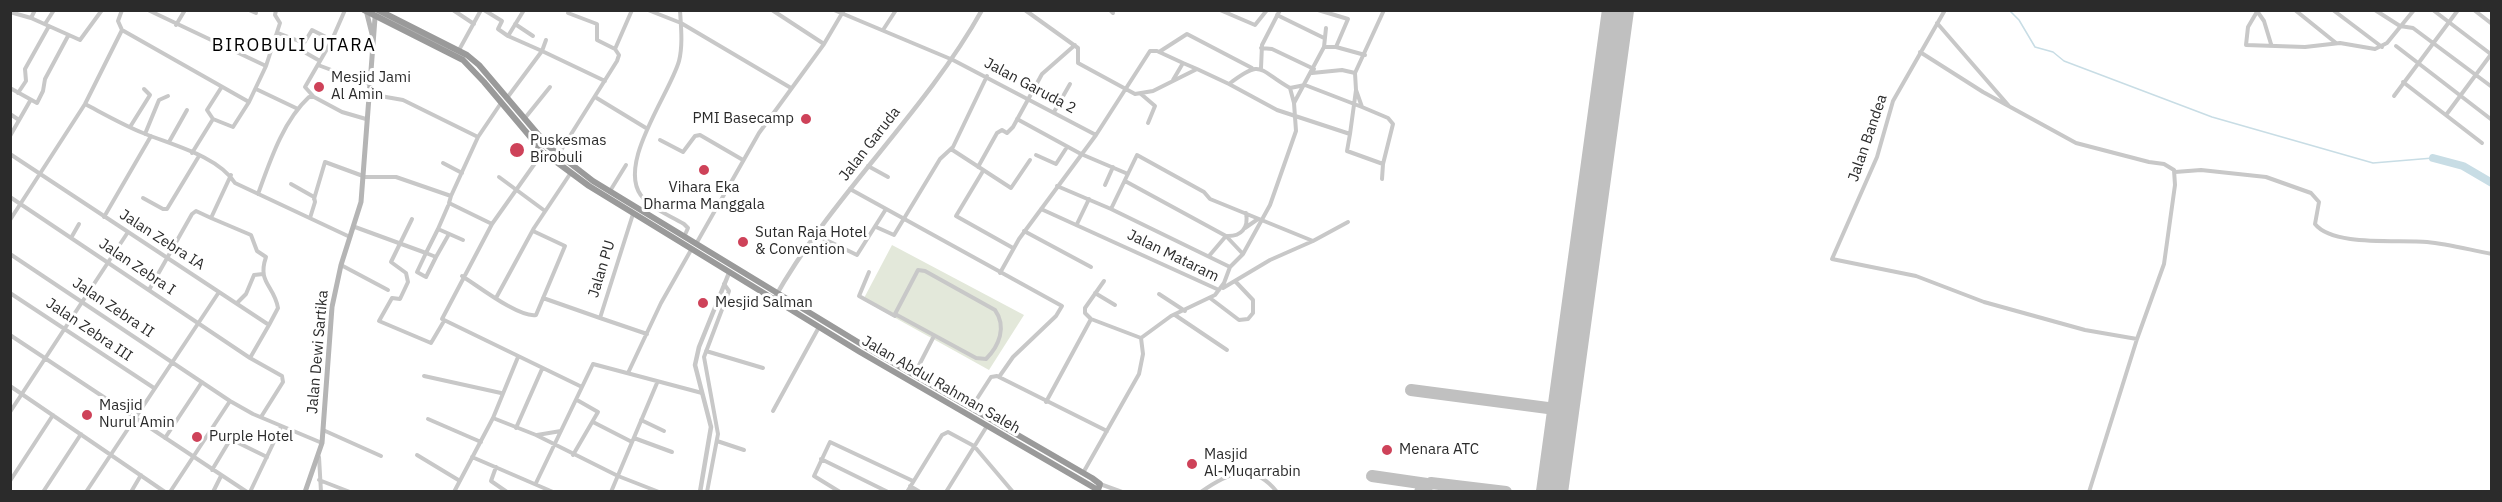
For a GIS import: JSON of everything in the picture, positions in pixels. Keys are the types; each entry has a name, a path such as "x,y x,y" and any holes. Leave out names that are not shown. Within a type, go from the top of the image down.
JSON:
{"highway":[{"name":"Jalan Abdul Rahman Saleh","path":"378,10 459,50 479,65 543,152 570,174 633,214 684,237 729,273 775,296 819,326 914,375 971,408 1019,441 1100,489"},
{"name":"Jalan Abdul Rahman Saleh","path":"365,12 463,60 525,118 558,155 652,222 987,426 1083,473 1100,489"}],"main road":[{"path":"365,12 373,35"},
{"name":"Jalan Dewi Sartika","path":"305,492 322,443 332,307 341,266 362,202 366,118 375,18"}],"street":[{"path":"31,18 35,10"},
{"path":"18,93 26,81 26,69 54,10"},
{"path":"10,12 31,18 68,36 84,39 102,10"},
{"path":"122,10 118,21 122,30 249,102"},
{"path":"148,10 266,66"},
{"path":"176,25 185,10"},
{"path":"249,10 256,14"},
{"path":"221,88 207,110 213,119 232,128 249,102 266,66 280,23 275,15 276,10"},
{"path":"345,10 332,40 305,87 314,97 342,112 366,118"},
{"path":"453,10 474,24"},
{"path":"459,50 483,10 502,21 498,29 508,36 605,81"},
{"path":"508,36 524,10"},
{"path":"615,50 633,10"},
{"path":"648,10 683,25 791,88"},
{"path":"680,10 683,25 677,68 670,86 646,128 636,173 639,192 650,204 684,224 688,228 684,237"},
{"path":"772,10 824,44"},
{"name":"Jalan Garuda 2","path":"834,10 987,76 1096,135"},
{"path":"883,30 896,10"},
{"name":"Jalan Garuda","path":"775,296 850,189 953,60 982,10"},
{"path":"1026,10 1075,45 1079,50 1078,63 1125,89 1140,94 1155,106 1148,123"},
{"path":"1220,10 1255,25 1268,10"},
{"path":"1318,10 1348,19 1336,47"},
{"path":"1383,164 1347,151 1356,90 1355,73 1384,10"},
{"name":"Jalan Bandea","path":"1945,10 1893,101 1877,157 1832,259 1916,276 1984,302 2085,330 2137,339"},
{"path":"2295,10 2336,43"},
{"path":"2375,10 2400,26 2413,28 2492,87"},
{"path":"2433,10 2491,54 2445,115"},
{"path":"2394,96 2458,10"},
{"path":"2474,10 2492,24"},
{"path":"2271,45 2264,21 2258,11 2248,27 2246,45 2305,47 2336,43 2373,50 2382,47 2413,11"},
{"path":"2336,11 2382,47"},
{"path":"558,155 619,58 615,50 597,40 597,24 568,13"},
{"path":"628,374 694,247 743,160 843,13"},
{"path":"1261,68 1261,48 1279,13 1324,38"},
{"path":"515,24 533,36"},
{"path":"1937,24 1988,83 2002,95 2010,107"},
{"path":"1294,103 1324,47 1326,28"},
{"path":"10,220 85,104 122,30"},
{"path":"278,33 304,44 312,30 332,40"},
{"path":"1159,51 1187,34 1252,68 1261,68 1290,88 1294,103 1297,129 1294,138 1261,220 1243,254 1230,267 1220,290"},
{"path":"10,88 37,103 43,92 45,80 68,36"},
{"path":"492,224 449,203 451,196 478,137 542,51 546,40"},
{"path":"978,167 999,130 1010,132 1042,74 1075,45"},
{"path":"2396,46 2492,120"},
{"path":"1324,47 1336,47 1365,55"},
{"path":"1261,48 1272,49 1313,71 1342,70 1355,73"},
{"path":"1000,273 1024,231 1096,135 1150,51 1159,51 1277,110 1350,134"},
{"path":"1920,52 2010,107 2076,143 2169,165 2175,172 2164,264 2137,339 2090,492"},
{"path":"306,53 319,63 369,84"},
{"path":"1172,82 1183,63"},
{"path":"1228,84 1252,68"},
{"path":"1140,94 1172,82 1197,69"},
{"path":"876,227 893,236 945,151 951,149 987,76"},
{"path":"2403,82 2481,143"},
{"path":"1054,112 1070,84"},
{"path":"1290,88 1305,86 1388,118 1393,124 1383,164 1383,179"},
{"path":"525,118 550,87"},
{"path":"144,89 159,100"},
{"path":"256,89 298,109"},
{"path":"1356,90 1362,107"},
{"path":"130,127 150,94"},
{"path":"369,94 403,100 478,137"},
{"path":"145,134 159,100 168,96"},
{"path":"258,194 272,156 298,109 309,97 314,97"},
{"path":"595,97 646,128"},
{"path":"10,136 30,101"},
{"path":"85,104 145,134 199,156 231,175 235,183 350,237"},
{"path":"169,142 187,110"},
{"path":"10,124 13,116 19,120"},
{"path":"192,153 213,119"},
{"path":"1017,119 1081,154 1128,174"},
{"path":"660,140 683,152 696,136 700,135 743,160"},
{"path":"104,217 151,136"},
{"path":"1036,155 1056,164 1067,147"},
{"path":"951,149 1011,188 1030,160"},
{"path":"412,219 391,264 406,273 408,282 400,299 392,298 379,321 432,344 462,276 492,224 543,152"},
{"name":"Jalan Zebra IA","path":"10,154 269,325"},
{"path":"143,198 167,209 199,156"},
{"path":"1112,208 1135,156 1139,156 1204,192 1210,199 1313,241"},
{"path":"310,218 325,162 364,177 396,177 451,196"},
{"path":"443,163 462,173"},
{"path":"610,191 626,165"},
{"path":"868,166 888,177"},
{"path":"1105,185 1113,166"},
{"path":"2175,172 2201,170 2250,174 2311,194 2319,202 2315,224 2326,233 2361,240 2427,242 2492,254"},
{"path":"983,171 956,216 1013,248"},
{"path":"496,298 533,231 570,174"},
{"path":"212,218 231,175"},
{"path":"499,177 545,211"},
{"path":"1125,181 1227,236 1243,254"},
{"path":"291,184 309,193 314,199"},
{"path":"1057,186 1112,208 1230,267"},
{"path":"850,189 1062,306 1056,316 1013,357 999,377"},
{"name":"Jalan Zebra I","path":"10,197 283,379 261,417"},
{"path":"1077,224 1089,199"},
{"path":"448,206 418,274 428,276 449,234"},
{"path":"816,235 857,255 886,209"},
{"name":"Jalan Mataram","path":"1041,209 1220,290 1210,298 1175,315 1141,338"},
{"path":"149,290 192,214 196,211 251,235 257,251 266,257 263,274 279,308 250,358"},
{"path":"1244,229 1246,213"},
{"name":"Jalan PU","path":"633,214 600,318 648,334"},
{"path":"1209,256 1227,236 1237,236 1244,229 1261,220"},
{"path":"1220,290 1270,260 1348,222"},
{"path":"71,238 79,224"},
{"path":"355,227 436,257"},
{"path":"438,229 463,240"},
{"path":"462,276 496,298 534,317 565,246 533,231"},
{"path":"1024,231 1091,267"},
{"path":"10,412 128,232"},
{"name":"Jalan Zebra II","path":"10,254 230,401 281,427 322,443"},
{"path":"341,266 388,290"},
{"path":"869,272 859,297 899,318 981,360 990,355 998,341 1001,322 995,310 921,269 913,275 896,308 895,314 899,318"},
{"path":"700,492 711,437 703,393 696,370 696,357 729,273"},
{"path":"237,303 246,294 254,275 263,274"},
{"path":"1210,298 1239,320 1248,319 1253,313 1253,300 1235,280"},
{"path":"1083,473 1139,374 1143,354 1141,338 1091,319 1084,310 1104,281"},
{"path":"707,492 717,441 718,419 703,363 729,291 728,286 723,284"},
{"path":"86,492 219,292"},
{"name":"Jalan Zebra III","path":"10,293 154,388"},
{"path":"1095,293 1115,305"},
{"path":"1159,294 1185,310"},
{"path":"543,298 600,318"},
{"path":"1175,315 1227,350"},
{"path":"1046,402 1091,319"},
{"path":"443,320 582,387"},
{"path":"773,411 819,326"},
{"path":"10,335 193,458 248,492 281,427"},
{"path":"914,375 934,336"},
{"path":"706,351 763,368"},
{"path":"454,492 493,418 501,393 518,357"},
{"path":"536,483 593,364 657,383 703,393"},
{"path":"516,428 542,369"},
{"path":"424,376 501,393"},
{"path":"971,408 991,377 999,377 1107,431"},
{"path":"165,438 202,382"},
{"path":"611,492 657,383"},
{"path":"10,386 165,492"},
{"path":"573,454 593,422 597,411 577,400"},
{"path":"170,492 230,401"},
{"path":"10,481 53,415"},
{"path":"493,418 536,435 618,476 659,492"},
{"path":"428,419 481,442"},
{"path":"641,420 664,431"},
{"path":"593,422 633,440 672,452"},
{"path":"946,492 987,426"},
{"path":"212,430 267,457"},
{"path":"323,430 381,456"},
{"path":"536,435 556,434 562,430"},
{"path":"907,492 944,432 951,433 974,446 1013,492"},
{"path":"43,492 81,434"},
{"path":"212,470 230,440"},
{"path":"717,441 744,450"},
{"path":"840,492 814,476 831,442 913,481"},
{"path":"417,455 460,481"},
{"path":"319,456 321,492"},
{"path":"472,457 553,492"},
{"path":"821,459 888,492"},
{"path":"496,467 491,481 507,492"},
{"path":"1201,492 1228,476 1243,473 1264,477 1277,492"},
{"path":"130,492 141,475"},
{"path":"213,492 221,476"},
{"path":"319,480 350,492"},
{"path":"826,485 827,492"},
{"path":"910,486 920,492"},
{"name":"Jalan Abdul Rahman Saleh","path":"1100,489 1122,492"}],"shaded area":[{"path":"892,245 1024,315 989,370 863,300"}],"waterway":[{"path":"2009,10 2019,20 2035,47 2053,52 2064,61 2212,117 2373,163 2433,158"},
{"path":"2433,158 2463,166 2492,183"}],"taxiway":[{"path":"1411,390 1563,410"},
{"path":"1372,476 1427,484"},
{"path":"1542,492 1554,477"},
{"path":"1420,492 1431,483 1506,492"}],"runway":[{"path":"1552,492 1618,10"}],"place":[{"name":"Mesjid Jami Al Amin","path":"319,87"},
{"name":"PMI Basecamp","path":"806,119"},
{"name":"Puskesmas Birobuli","path":"517,150"},
{"name":"Vihara Eka Dharma Manggala","path":"704,170"},
{"name":"Sutan Raja Hotel & Convention","path":"743,242"},
{"name":"Mesjid Salman","path":"703,303"},
{"name":"Masjid Nurul Amin","path":"87,415"},
{"name":"Purple Hotel","path":"197,437"},
{"name":"Menara ATC","path":"1387,450"},
{"name":"Masjid Al-Muqarrabin","path":"1192,464"}],"district":[{"name":"BIROBULI UTARA","path":"294,46"}]}
